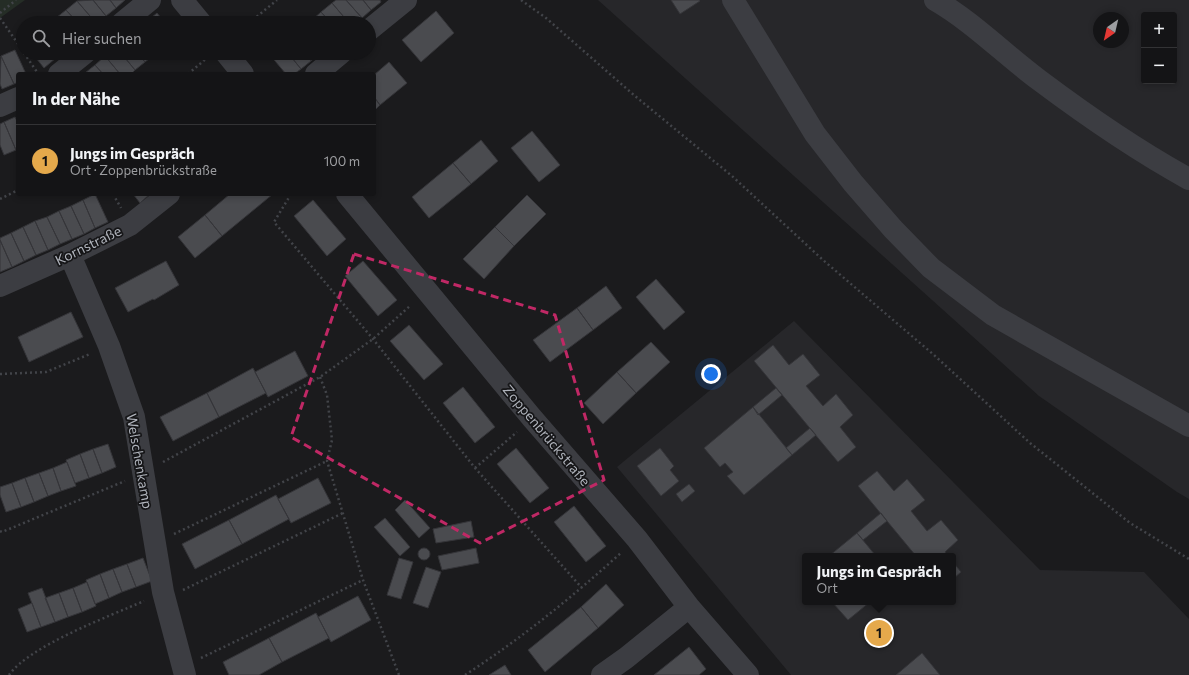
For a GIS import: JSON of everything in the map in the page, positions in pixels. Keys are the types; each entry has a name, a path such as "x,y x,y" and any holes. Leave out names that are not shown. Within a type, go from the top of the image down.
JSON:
{"street":[{"path":"131,16 150,0"},
{"path":"182,0 195,16"},
{"path":"376,24 406,0"},
{"path":"733,0 815,134 893,229 931,268 993,315 1189,426"},
{"path":"935,0 954,8 972,26 1038,79 1128,144 1189,179"},
{"path":"61,72 76,60"},
{"path":"224,60 240,72"},
{"path":"318,72 333,60"},
{"path":"0,106 16,99"},
{"name":"Kornstraße","path":"0,286 70,255 130,225 166,196"},
{"name":"Zoppenbrückstraße","path":"349,196 532,418 637,539 689,607 748,675"},
{"name":"Welschenkamp","path":"70,255 109,346 134,417 164,595 184,671"},
{"path":"602,675 626,658 689,607"}],"path":[{"path":"0,13 16,0"},
{"path":"258,16 277,0"},
{"path":"521,0 546,18 635,96 732,176 823,260 934,355 1030,444 1130,524 1189,559"},
{"path":"0,18 16,41"},
{"path":"29,60 38,72"},
{"path":"191,72 209,60"},
{"path":"0,199 16,191"},
{"path":"290,196 274,222 373,339 475,468 582,588"},
{"path":"0,531 2,532 143,473 320,377 373,339 426,291"},
{"path":"0,374 46,372 109,346"},
{"path":"320,377 327,395 332,440 327,461 363,580 398,675"},
{"path":"475,468 532,418"},
{"path":"155,544 327,461"},
{"path":"9,675 16,666 42,648 164,595 343,512"},
{"path":"465,675 510,645 582,588 637,539"},
{"path":"184,671 363,580"}],"highlighted area":[{"path":"354,254 555,315 604,480 480,543 291,437"}],"shaded area":[{"path":"0,0 25,0 0,18"},
{"path":"598,0 1189,0 1189,499 1039,396"},
{"path":"794,321 1040,570 1144,572 1189,619 1189,675 791,675 617,467"}],"building":[{"path":"93,0 106,16 90,16 77,1"},
{"path":"93,0 110,0 116,8 106,16"},
{"path":"110,0 125,0 116,8"},
{"path":"336,0 346,0 360,16 343,16 332,3"},
{"path":"346,0 363,0 371,10 364,16 360,16"},
{"path":"363,0 380,0 381,2 371,10"},
{"path":"671,0 699,0 700,1 680,14"},
{"path":"77,1 90,16 72,16 66,10"},
{"path":"332,3 343,16 325,16 321,12"},
{"path":"66,10 72,16 58,16"},
{"path":"436,11 454,33 421,62 402,40"},
{"path":"321,12 325,16 317,16"},
{"path":"15,50 16,60 20,60 25,72 16,72 16,83 14,84 1,56"},
{"path":"1,56 14,84 2,89 0,84"},
{"path":"38,60 54,60 44,68"},
{"path":"101,60 108,60 118,72 101,72 95,65"},
{"path":"108,60 127,60 135,70 133,72 118,72"},
{"path":"127,60 143,60 145,62 135,70"},
{"path":"274,60 294,60 301,69 297,72 284,72"},
{"path":"294,60 310,60 311,61 301,69"},
{"path":"389,62 407,83 380,105 376,100 376,73"},
{"path":"95,65 101,72 86,72"},
{"path":"376,100 380,105 376,109"},
{"path":"15,117 16,119 16,150 4,122"},
{"path":"4,122 16,150 4,155 0,145 0,124"},
{"path":"532,131 560,165 539,182 511,148"},
{"path":"481,140 498,161 471,184 453,163"},
{"path":"453,163 471,184 429,218 412,197"},
{"path":"527,195 546,214 514,246 495,227"},
{"path":"91,196 96,196 108,222 95,228 83,200"},
{"path":"135,196 148,196 140,203"},
{"path":"228,196 271,196 222,236 205,215"},
{"path":"83,200 95,228 84,234 71,206"},
{"path":"313,200 346,239 327,256 294,216"},
{"path":"71,206 84,234 72,239 59,211"},
{"path":"59,211 72,239 60,244 47,217"},
{"path":"205,215 222,236 195,258 178,237"},
{"path":"47,217 60,244 48,250 35,221"},
{"path":"35,221 48,250 36,255 23,227"},
{"path":"23,227 36,255 24,261 11,233"},
{"path":"495,227 514,246 484,279 463,259"},
{"path":"11,233 24,261 12,267 0,240 0,238"},
{"path":"0,240 12,267 0,272"},
{"path":"166,261 179,285 154,300 153,299 128,312 115,288"},
{"path":"363,261 397,300 378,316 345,276"},
{"path":"656,279 685,312 664,330 636,297"},
{"path":"606,286 622,308 593,330 577,308"},
{"path":"577,308 593,330 550,362 533,340"},
{"path":"71,312 83,337 29,362 18,337"},
{"path":"409,325 443,364 424,380 390,341"},
{"path":"651,342 670,362 636,393 617,372"},
{"path":"773,345 789,365 803,354 820,375 806,386 823,406 836,394 853,415 840,427 856,447 838,462 754,361"},
{"path":"295,351 308,376 268,397 255,372"},
{"path":"253,368 266,393 219,417 207,393"},
{"path":"617,372 636,393 603,424 584,403"},
{"path":"463,387 495,427 475,443 443,403"},
{"path":"776,388 782,395 758,415 753,407"},
{"path":"207,393 219,417 173,441 160,417"},
{"path":"753,407 792,455 744,495 727,476 733,472 725,463 720,467 704,448"},
{"path":"810,428 816,435 792,455 786,448"},
{"path":"108,444 116,467 102,473 93,449"},
{"path":"516,448 549,488 530,503 497,464"},
{"path":"660,448 674,466 670,470 679,481 661,496 637,466"},
{"path":"93,449 102,473 89,478 80,454"},
{"path":"80,454 89,478 75,483 66,460"},
{"path":"67,462 76,486 61,491 53,468"},
{"path":"53,468 61,491 48,496 39,473"},
{"path":"877,471 894,491 907,479 925,500 911,511 927,531 941,520 958,540 945,552 946,553 914,553 858,486"},
{"path":"39,473 48,496 34,502 25,478"},
{"path":"25,478 34,502 21,507 12,483"},
{"path":"318,478 331,503 291,523 278,499"},
{"path":"12,483 21,507 6,512 0,495 0,487"},
{"path":"689,484 695,491 682,502 676,494"},
{"path":"276,495 289,519 242,544 229,520"},
{"path":"405,500 430,528 419,538 395,510"},
{"path":"574,506 606,546 586,562 554,522"},
{"path":"881,513 887,521 863,540 857,533"},
{"path":"385,518 410,547 400,556 374,527"},
{"path":"229,520 242,544 195,569 182,544"},
{"path":"471,521 474,537 436,543 433,529"},
{"path":"857,533 874,553 833,553"},
{"path":"424,548 428,550 430,554 428,558 424,560 420,558 418,554 420,550"},
{"path":"476,548 479,563 442,570 438,556"},
{"path":"143,558 152,581 136,587 127,564"},
{"path":"399,558 413,562 401,599 387,595"},
{"path":"127,564 136,587 122,592 113,569"},
{"path":"956,566 961,572 956,576"},
{"path":"426,567 441,572 428,608 413,603"},
{"path":"113,569 122,592 109,598 100,574"},
{"path":"100,574 109,598 95,604 86,580"},
{"path":"87,582 96,606 82,612 73,588"},
{"path":"606,584 624,605 598,628 581,607"},
{"path":"42,588 55,622 41,627 28,593"},
{"path":"73,588 82,612 68,617 59,593"},
{"path":"59,593 68,617 55,622 45,598"},
{"path":"358,596 371,620 331,642 318,617"},
{"path":"32,603 41,627 27,632 18,609"},
{"path":"835,605 866,605 848,620"},
{"path":"581,607 598,628 545,672 528,650"},
{"path":"316,613 329,638 282,662 269,638"},
{"path":"269,638 282,662 259,675 229,675 223,662"},
{"path":"689,647 706,669 699,675 654,675"},
{"path":"922,653 940,675 896,675"},
{"path":"505,665 511,675 489,675"}],"place":[{"name":"Jungs im Gespräch","path":"879,633"}]}
